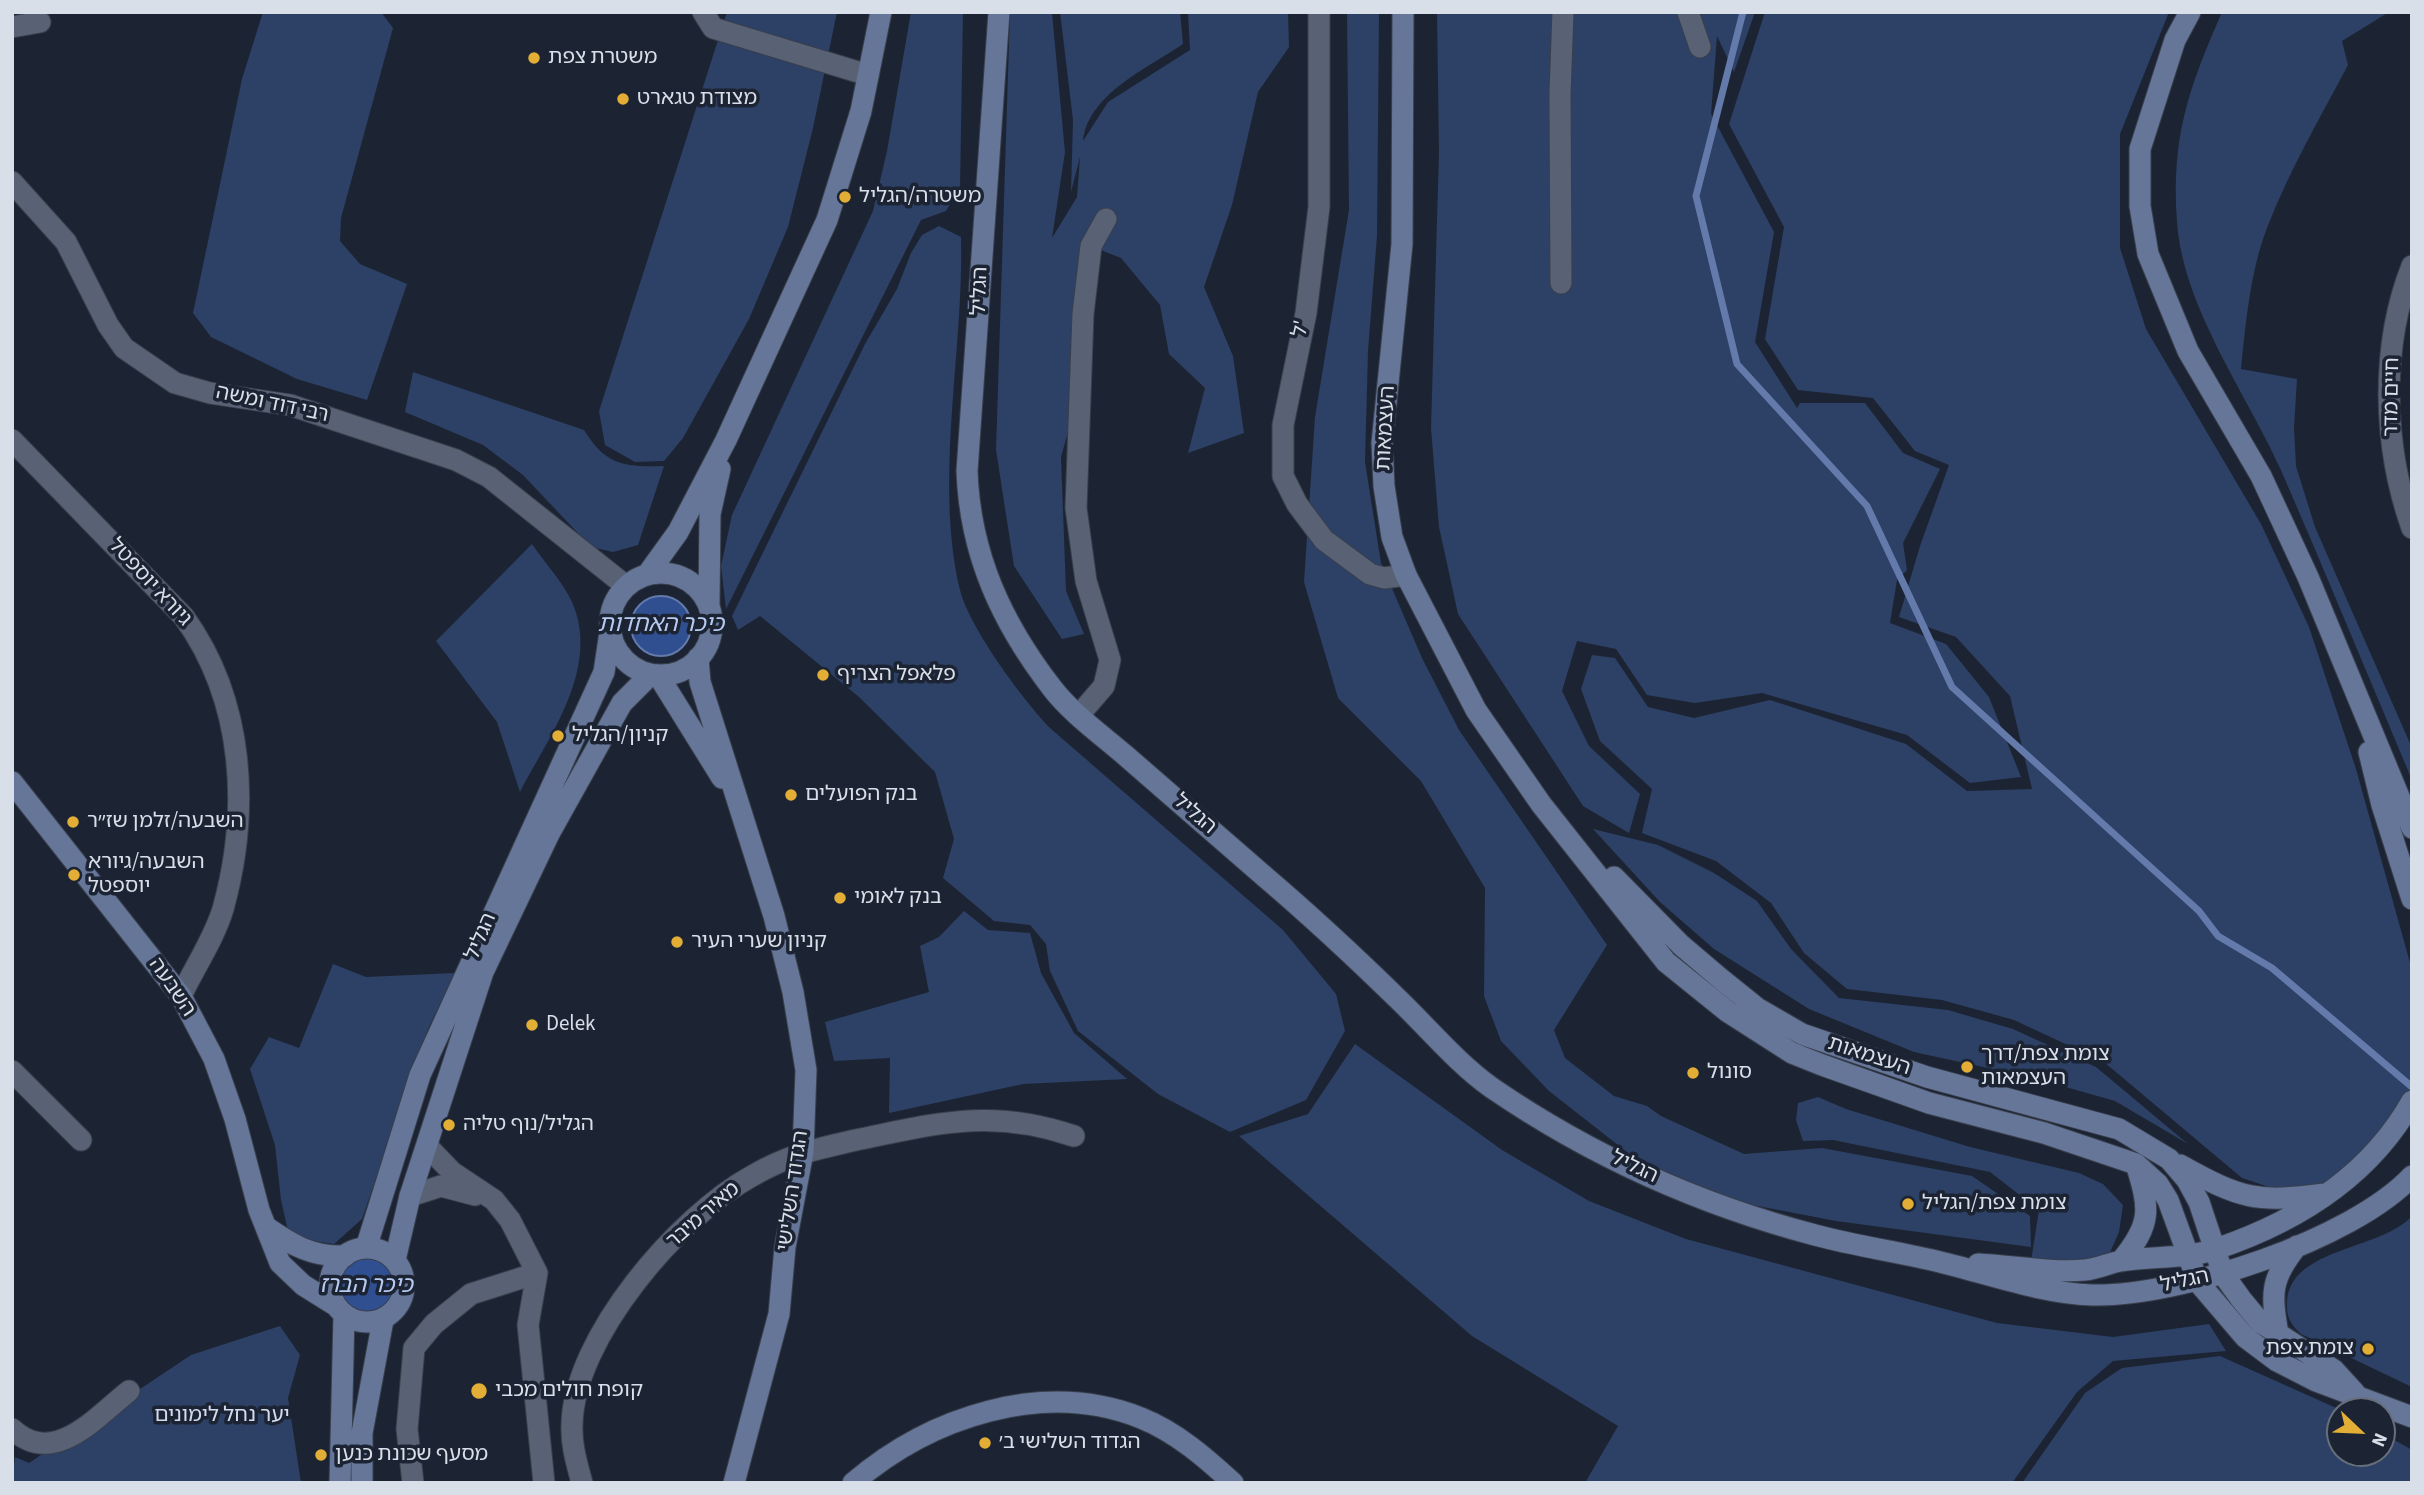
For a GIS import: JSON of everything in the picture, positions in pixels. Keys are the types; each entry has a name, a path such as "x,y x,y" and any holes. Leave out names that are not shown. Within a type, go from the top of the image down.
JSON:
{"main road":[{"path":"647,575 678,532 726,440 827,220 849,156 881,12"},
{"name":"הגליל","path":"999,12 967,471 969,512 978,552 1004,614 1054,692 1340,942 1489,1086 1596,1150 1710,1203 1816,1236 1940,1262 2014,1283 2092,1295 2197,1282 2223,1274 2332,1231 2371,1209 2412,1176"},
{"name":"העצמאות","path":"1403,12 1402,244 1382,443 1384,486 1392,537 1406,575 1476,710 1541,804 1666,961 1728,1012 1793,1053 1929,1103 2044,1133 2136,1164 2158,1184 2168,1199 2197,1282"},
{"path":"2190,12 2175,40 2140,149 2140,206 2148,254 2188,351 2273,501 2308,577 2412,828"},
{"path":"709,607 701,592 688,580 673,574 647,575 626,586 616,599 610,615 610,632 615,648 625,661 654,674 672,674 688,667 698,658 710,638 710,514 726,440"},
{"name":"הגליל","path":"366,1248 420,1075 604,671 610,632"},
{"name":"הגדוד השלישי","path":"698,658 700,682 744,816 793,992 806,1070 803,1152 785,1247 779,1314 734,1483"},
{"name":"הגליל","path":"395,1260 410,1196 483,972 549,834 622,702 654,674"},
{"name":"הגדוד השלישי","path":"654,674 684,713 744,816"},
{"path":"2355,692 2382,805 2412,899"},
{"name":"השבעה","path":"12,782 181,996 214,1059 235,1119 265,1227 280,1263 303,1285 340,1310"},
{"name":"העצמאות","path":"1541,804 1681,945 1757,1008 1790,1027 1832,1046 1927,1077 2119,1129 2169,1159 2187,1180 2199,1202 2223,1274"},
{"name":"הגליל","path":"1940,1262 2085,1270 2122,1261 2187,1255 2216,1249 2303,1210 2343,1185 2390,1136 2412,1101"},
{"path":"2169,1159 2213,1183 2253,1198 2287,1199 2331,1193"},
{"path":"2122,1261 2140,1239 2147,1207 2136,1164"},
{"path":"265,1227 299,1249 322,1257 345,1256 366,1248 387,1253 402,1270 404,1293 400,1304 383,1320 362,1323 340,1310 331,1295 332,1273 345,1256"},
{"path":"2278,1334 2273,1289 2283,1263 2298,1245"},
{"path":"2223,1274 2260,1322 2334,1370 2355,1394"},
{"path":"2197,1282 2245,1338 2277,1362 2316,1381 2412,1417"},
{"path":"340,1310 340,1483"},
{"path":"362,1483 362,1433 383,1320"},
{"path":"853,1483 883,1458 919,1436 964,1419 1033,1402 1106,1408 1142,1418 1192,1448 1233,1483"}],"street":[{"path":"703,12 713,28 868,75"},
{"name":"ל'","path":"1319,12 1320,207 1306,313 1283,425 1283,476 1297,504 1324,540 1370,574 1384,578 1406,575"},
{"path":"1561,283 1560,94 1563,12"},
{"path":"1688,12 1700,47"},
{"path":"12,27 40,22"},
{"name":"רבי דוד ומשה","path":"12,182 66,242 108,325 124,348 175,383 210,393 290,405 456,460 489,477 626,586"},
{"path":"1079,715 1104,686 1110,660 1086,581 1076,508 1083,314 1091,246 1106,219"},
{"name":"חיים מדר","path":"2412,266 2404,325 2389,385 2390,430 2396,472 2412,528"},
{"name":"גיורא יוספטל","path":"12,440 184,618 202,643 219,678 231,721 238,766 239,810 222,912 181,996"},
{"path":"12,1071 81,1140"},
{"name":"מאיר מיבר","path":"582,1483 572,1424 582,1378 603,1330 629,1288 674,1239 721,1196 752,1176 803,1152 914,1126 981,1118 1038,1124 1074,1136"},
{"path":"427,1146 452,1172 494,1200 510,1220 537,1273 528,1325 544,1483"},
{"path":"410,1196 441,1186 494,1200"},
{"path":"413,1483 407,1429 414,1348 434,1324 471,1294 537,1273"},
{"path":"12,1429 45,1445 65,1441 129,1391"}],"green space":[{"path":"263,12 381,12 393,28 341,218 340,241 360,264 407,284 367,400 297,379 211,337 193,313 242,79"},
{"path":"727,12 837,12 813,128 788,227 749,319 683,438 664,461 635,462 605,445 599,411"},
{"path":"911,12 963,12 960,188 946,211 921,220 726,609 721,566 732,515 873,211 887,151"},
{"path":"1010,12 1052,13 1065,152 1052,238 1077,197 1080,157 1071,192 1073,120 1060,12 1180,12 1183,44 1137,73 1108,96 1087,124 1083,141 1108,102 1190,50 1188,12 1288,12 1289,47 1258,92 1232,205 1204,287 1233,356 1244,433 1188,453 1205,388 1169,354 1160,305 1121,258 1098,249 1075,407 1061,457 1066,591 1084,634 1062,639 1014,566 996,450"},
{"path":"1347,12 1379,12 1377,236 1368,351 1365,462 1381,563 1422,658 1459,730 1607,945 1554,1030 1565,1058 1614,1096 1647,1106 1661,1116 1744,1154 1822,1148 1972,1176 2030,1216 2031,1247 1836,1221 1742,1203 1637,1160 1549,1091 1501,1041 1484,996 1485,888 1421,781 1338,698 1304,582 1315,417 1349,210"},
{"path":"1437,12 1755,12 1734,72 1717,36 1711,114 1774,232 1755,342 1797,408 1800,403 1865,403 1903,453 1940,469 1903,543 1907,570 1897,580 1890,623 1946,644 1989,697 2021,777 1970,783 1907,735 1762,693 1695,703 1647,695 1616,649 1577,641 1562,691 1589,746 1640,794 1629,833 1583,806 1458,614 1439,527 1431,428 1439,152"},
{"path":"1765,12 2169,12 2120,134 2120,248 2146,329 2261,524 2309,627 2356,769 2412,970 2412,1081 2404,1108 2325,1187 2287,1193 2242,1178 2104,1062 2014,1020 1942,1000 1847,989 1804,953 1771,903 1716,861 1642,833 1652,789 1600,741 1581,689 1592,655 1615,658 1648,707 1694,718 1770,700 1906,744 1967,791 2032,789 2010,696 1956,637 1899,617 1920,546 1949,465 1915,451 1873,398 1798,390 1765,339 1784,227 1729,124"},
{"path":"2222,12 2389,12 2342,41 2348,65 2295,165 2261,245 2250,297 2241,369 2297,379 2294,428 2296,466 2315,527 2412,748 2412,780 2280,468 2203,316 2181,253 2176,191 2180,138 2200,65"},
{"path":"939,226 961,237 950,504 960,590 974,623 1012,682 1050,728 1283,930 1336,994 1345,1031 1306,1100 1230,1132 1158,1094 1078,1031 1050,971 1046,944 1030,925 994,921 943,878 954,839 935,772 859,697 760,616 738,630 732,616 865,344 897,289 911,253 922,235"},
{"path":"413,372 584,430 600,451 618,462 638,466 664,466 638,545 613,552 591,547 523,475 483,445 405,412"},
{"path":"532,544 572,602 579,627 580,652 568,701 520,792 497,722 436,641"},
{"path":"1593,829 1658,845 1714,873 1757,901 1791,949 1839,998 1948,1010 2013,1029 2096,1067 2188,1144 2115,1101 2034,1078 1914,1052 1809,1009 1714,949 1660,902"},
{"path":"964,911 988,930 1030,933 1041,973 1074,1033 1127,1079 1023,1084 889,1113 890,1058 834,1061 825,1022 929,992 920,946 939,937"},
{"path":"333,964 366,977 455,973 428,1029 362,1219 334,1244 314,1241 288,1231 281,1200 275,1145 250,1069 269,1037 299,1048"},
{"path":"1355,1044 1502,1150 1589,1201 1686,1239 1997,1323 2113,1337 2209,1324 2226,1351 2113,1361 2077,1392 2012,1483 1585,1483 1618,1426 1472,1336 1239,1136 1308,1114"},
{"path":"1818,1097 1846,1109 1970,1147 2079,1173 2103,1184 2123,1205 2119,1232 2108,1257 2072,1266 2031,1261 2039,1210 1990,1172 1833,1140 1803,1141 1796,1120 1798,1103"},
{"path":"2412,1216 2412,1387 2301,1334 2288,1315 2287,1301 2292,1283 2304,1270 2339,1251 2397,1227"},
{"name":"יער נחל לימונים","path":"280,1326 300,1355 288,1398 301,1483 12,1483 15,1457 29,1463 191,1355"},
{"path":"2220,1356 2326,1403 2326,1467 2396,1467 2396,1441 2412,1450 2412,1483 2022,1483 2085,1393 2122,1368"}],"water":[{"name":"כיכר האחדות","path":"655,596 667,596 683,604 689,614 689,638 683,648 667,656 655,656 639,648 631,632 631,620 639,604"},
{"name":"כיכר הברז","path":"360,1257 372,1257 391,1270 396,1287 394,1299 383,1312 372,1317 360,1317 341,1304 336,1293 336,1281 349,1262"}],"waterway":[{"path":"1743,12 1696,196 1737,364 1867,506 1952,687 2199,911 2218,936 2272,968 2412,1087"}],"place":[{"name":"משטרת צפת","path":"534,58"},
{"name":"מצודת טגארט","path":"623,99"},
{"name":"משטרה/הגליל","path":"845,197"},
{"name":"פלאפל הצריף","path":"823,675"},
{"name":"קניון/הגליל","path":"558,736"},
{"name":"בנק הפועלים","path":"791,795"},
{"name":"השבעה/זלמן שז״ר","path":"73,822"},
{"name":"השבעה/גיורא יוספטל","path":"74,875"},
{"name":"בנק לאומי","path":"840,898"},
{"name":"קניון שערי העיר","path":"677,942"},
{"name":"Delek","path":"532,1025"},
{"name":"צומת צפת/דרך העצמאות","path":"1967,1067"},
{"name":"סונול","path":"1693,1073"},
{"name":"הגליל/נוף טליה","path":"449,1125"},
{"name":"צומת צפת/הגליל","path":"1908,1204"},
{"name":"צומת צפת","path":"2368,1349"},
{"name":"קופת חולים מכבי","path":"479,1391"},
{"name":"הגדוד השלישי ב׳","path":"985,1443"},
{"name":"מסעף שכונת כנען","path":"321,1455"}]}
